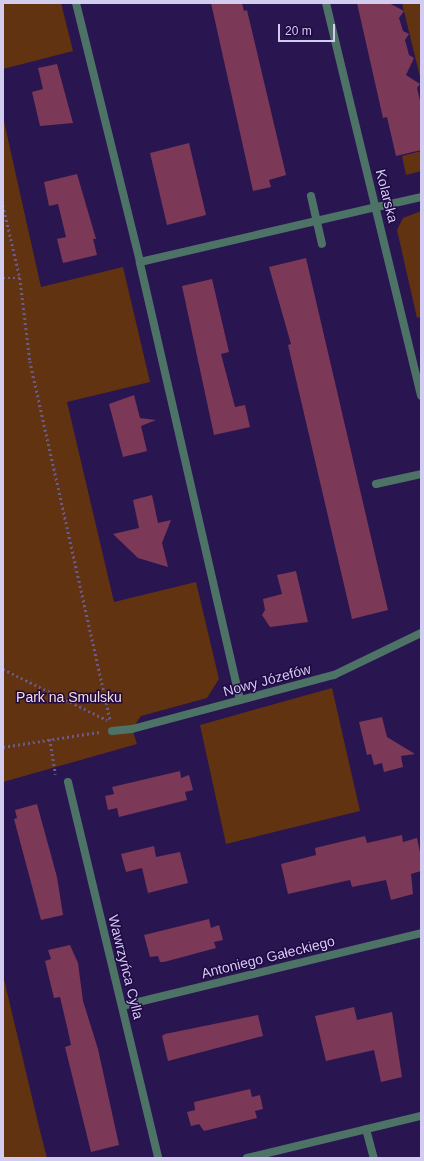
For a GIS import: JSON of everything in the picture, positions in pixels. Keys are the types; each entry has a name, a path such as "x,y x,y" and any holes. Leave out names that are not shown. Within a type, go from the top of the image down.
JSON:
{"street":[{"path":"76,3 140,262 240,700"},
{"name":"Kolarska","path":"326,3 377,207 421,396"},
{"path":"311,196 322,244"},
{"path":"140,262 421,197"},
{"path":"376,484 421,474"},
{"name":"Nowy Józefów","path":"112,730 132,729 334,675 421,633"},
{"name":"Wawrzyńca Cylla","path":"68,782 158,1158"},
{"name":"Antoniego Gałeckiego","path":"122,1006 421,933"},
{"path":"247,1158 421,1116"},
{"path":"366,1129 374,1158"}],"path":[{"path":"3,205 20,278 30,361 111,721"},
{"path":"3,278 20,278"},
{"path":"3,670 74,707 132,729"},
{"path":"3,747 112,730"},
{"path":"50,739 52,766 58,781 68,782"}],"green space":[{"path":"3,3 61,3 73,51 3,69"},
{"path":"402,3 421,3 421,81"},
{"name":"Park na Smulsku","path":"3,117 41,287 123,267 150,382 67,402 114,602 196,582 219,679 207,698 141,716 132,729 137,744 3,782"},
{"path":"421,151 421,171 406,175 402,156"},
{"path":"421,211 421,317 417,318 397,230 403,218"},
{"path":"332,688 360,811 226,844 200,725"},
{"path":"3,975 40,1131 47,1158 3,1158"}],"building":[{"path":"211,3 242,3 244,11 247,10 286,175 269,180 271,187 253,191"},
{"path":"357,3 389,3 404,11 399,18 403,31 409,34 405,40 409,55 414,58 406,75 420,84 417,88 421,105 421,150 396,156 387,117 383,118"},
{"path":"57,64 73,123 40,126 32,92 43,89 38,68"},
{"path":"189,143 206,215 167,225 150,153"},
{"path":"77,174 96,239 93,239 97,255 63,263 57,239 66,237 58,204 49,206 44,182"},
{"path":"306,258 388,610 352,619 288,345 291,344 269,267"},
{"path":"212,279 229,352 221,354 235,407 245,405 250,427 214,435 182,286"},
{"path":"134,395 140,418 156,420 141,426 147,451 123,457 109,404"},
{"path":"152,495 158,523 171,520 162,543 168,567 138,558 113,534 139,528 133,500"},
{"path":"296,571 308,622 270,627 262,615 265,610 263,599 282,594 277,575"},
{"path":"382,717 387,737 415,754 401,756 403,767 384,772 382,763 374,765 371,754 367,755 359,722"},
{"path":"180,771 181,778 189,775 193,790 185,792 187,800 119,817 117,808 108,810 105,796 114,794 112,787"},
{"path":"37,804 57,877 63,915 41,920 14,819 17,818 15,810"},
{"path":"402,835 403,842 417,838 421,857 421,871 411,874 413,894 391,900 386,880 352,887 350,880 288,894 281,864 316,855 315,848 365,836 367,843"},
{"path":"154,846 156,857 180,852 188,883 148,893 142,868 126,872 121,854"},
{"path":"209,919 211,928 219,925 223,940 214,942 216,948 164,962 160,962 158,956 150,957 144,935"},
{"path":"70,945 78,963 83,1001 98,1049 119,1145 91,1152 65,1047 71,1045 60,997 54,998 45,961 51,959 48,950"},
{"path":"354,1007 357,1020 392,1012 402,1077 381,1082 374,1050 326,1061 315,1016"},
{"path":"258,1015 263,1036 168,1061 162,1036 165,1034"},
{"path":"250,1089 252,1097 260,1095 263,1109 255,1111 257,1118 204,1131 199,1124 191,1126 187,1112 195,1110 194,1102"}]}
